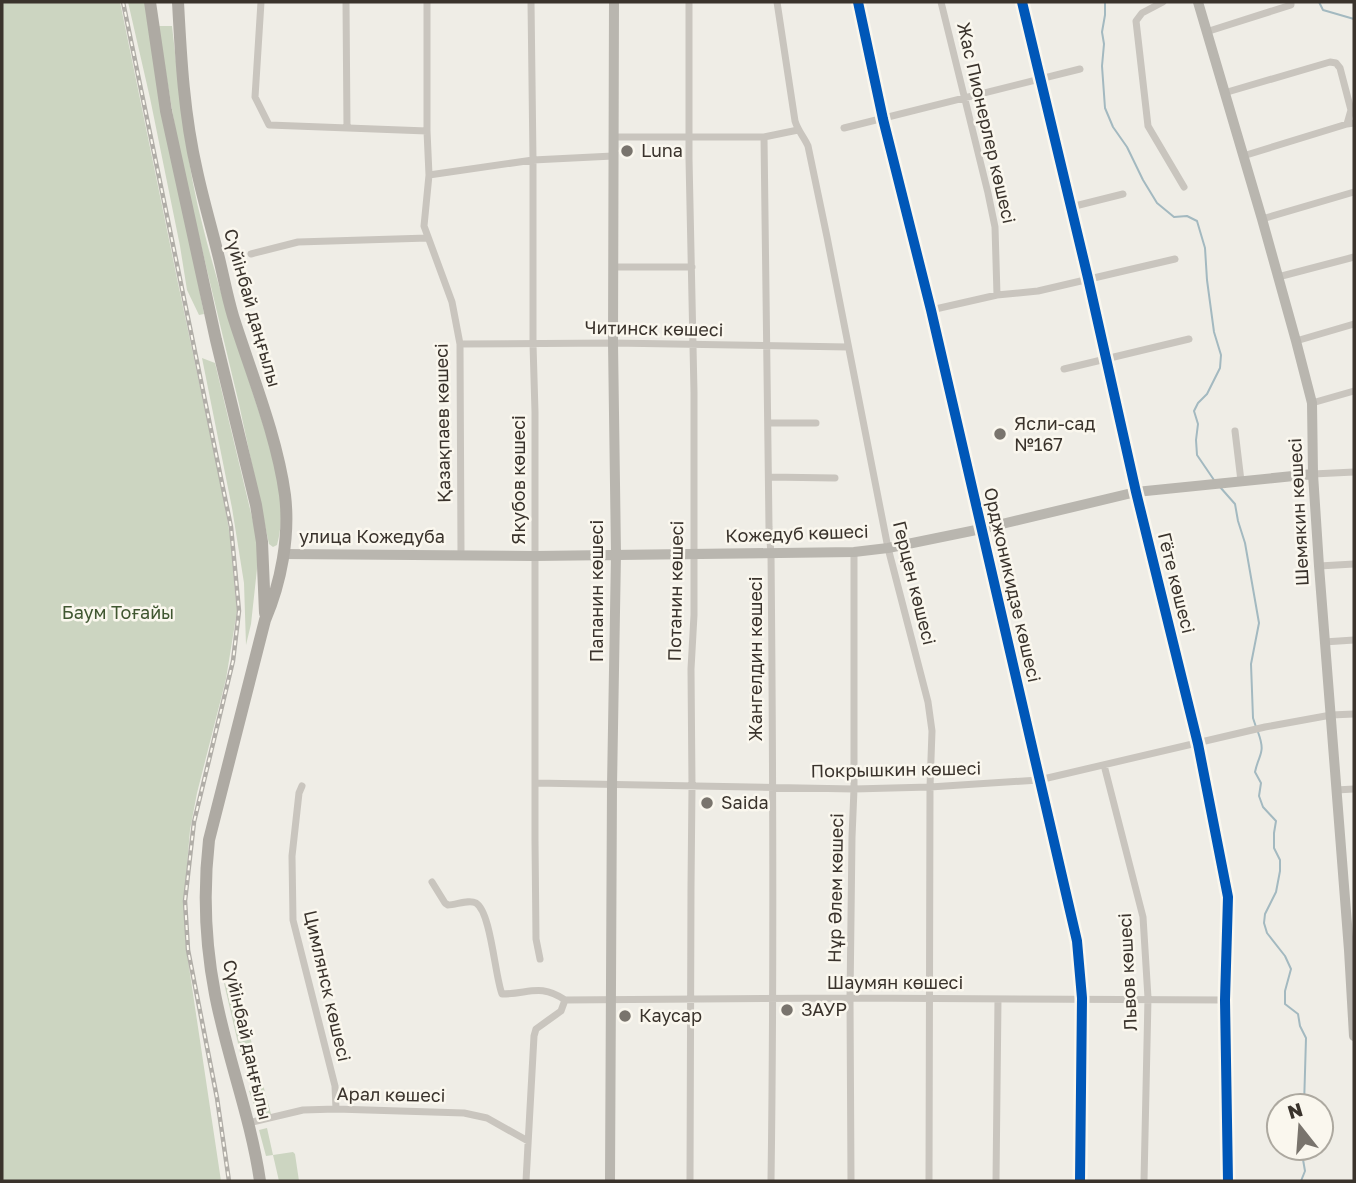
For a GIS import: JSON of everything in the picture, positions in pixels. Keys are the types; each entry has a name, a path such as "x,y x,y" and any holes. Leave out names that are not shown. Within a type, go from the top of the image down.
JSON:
{"main road":[{"name":"Папанин көшесі","path":"610,1181 616,554 613,343 614,2"},
{"name":"Гёте көшесі","path":"1022,2 1136,492"},
{"name":"Шемякин көшесі","path":"1198,2 1262,219 1312,403 1313,474 1324,642 1336,790 1349,874 1354,1036"},
{"path":"151,6 154,17 166,22 177,15 178,5"},
{"name":"Сүйінбай даңғылы","path":"178,5 179,49 196,168 232,312 280,468 285,497 286,524 273,602 265,621 208,840 205,889 206,939 215,996 260,1181"},
{"name":"Сүйінбай даңғылы","path":"151,6 166,111 216,340 256,505 262,542 265,621"},
{"path":"1241,481 1313,474"},
{"name":"Кожедуб көшесі","path":"461,554 854,552 888,548 981,529 1136,492 1241,481"},
{"name":"улица Кожедуба","path":"282,554 461,554"}],"street":[{"path":"261,2 255,97 269,125 427,131"},
{"path":"346,2 347,128"},
{"name":"Қазақпаев көшесі","path":"427,2 429,175 424,226 452,302 460,344 461,554"},
{"name":"Якубов көшесі","path":"531,2 536,939 540,959"},
{"name":"Потанин көшесі","path":"689,2 694,615 691,669 691,1181"},
{"name":"Герцен көшесі","path":"776,2 795,121 808,146 888,548 928,702 932,731 929,1181"},
{"name":"Орджоникидзе көшесі","path":"858,2 1077,941 1082,998 1080,1181"},
{"name":"Жас Пионерлер көшесі","path":"941,2 995,227 997,295"},
{"path":"1163,2 1142,13 1136,21 1146,113 1151,133 1184,187"},
{"path":"1206,32 1291,5 1291,2"},
{"path":"1224,93 1330,62 1336,63 1340,68 1351,110 1351,124 1243,156"},
{"path":"844,128 1080,69"},
{"path":"614,136 764,137 798,131"},
{"name":"Жангелдин көшесі","path":"764,137 773,787 771,1181"},
{"path":"429,175 533,160 613,156"},
{"path":"1262,219 1354,192"},
{"path":"1071,207 1123,194"},
{"path":"251,254 298,242 428,238"},
{"path":"1278,277 1354,257"},
{"path":"930,310 997,295 1038,291 1175,259"},
{"path":"613,267 692,267"},
{"path":"1296,341 1354,324"},
{"path":"1064,369 1189,339"},
{"name":"Читинск көшесі","path":"460,344 613,343 848,347"},
{"path":"1312,403 1354,391"},
{"path":"768,423 816,423"},
{"path":"1235,430 1241,481"},
{"path":"1313,474 1354,472"},
{"path":"769,477 835,478"},
{"name":"Гёте көшесі","path":"1136,492 1198,744 1228,897 1228,1181"},
{"name":"Нұр Әлем көшесі","path":"851,1181 854,552"},
{"path":"1319,566 1354,564"},
{"path":"1324,642 1354,640"},
{"path":"1331,715 1354,713"},
{"name":"Покрышкин көшесі","path":"535,783 854,789 1039,780 1252,730 1331,715"},
{"name":"Львов көшесі","path":"1104,765 1143,917 1148,998 1144,1181"},
{"name":"Цимлянск көшесі","path":"302,786 292,856 293,920 335,1086 336,1109"},
{"path":"1336,790 1354,789"},
{"path":"432,882 448,905 475,902 479,907 488,926 502,994 532,990 554,992 565,1000 561,1012 536,1029 534,1036 526,1181"},
{"path":"996,1181 998,999"},
{"name":"Шаумян көшесі","path":"565,1000 1226,1000"},
{"name":"Арал көшесі","path":"248,1123 303,1110 464,1113 487,1118 528,1141"}],"green space":[{"name":"Баум Тоғайы","path":"2,2 120,2 223,495 237,611 226,679 190,830 184,900 186,947 221,1181 2,1181"},
{"path":"128,2 145,2 204,314 199,315 187,290 150,98"},
{"path":"158,26 172,26 184,129 198,206 279,485 280,525 277,545 273,547 269,544 239,404 180,157"},
{"path":"202,358 215,363 257,538 257,569 246,645 244,583"},
{"path":"224,983 236,989 240,1000 271,1114 258,1115 249,1091 255,1088 249,1059 241,1056"},
{"path":"267,1128 273,1155 266,1156 259,1130"},
{"path":"295,1154 299,1181 279,1181 273,1155"}],"waterway":[{"path":"1105,2 1102,32 1105,108 1113,127 1157,203 1174,217 1187,216 1197,221 1205,248 1214,332 1221,355 1220,368 1207,394 1194,411 1198,424 1197,455 1214,480"},
{"path":"1319,2 1323,10 1354,19"},
{"path":"1220,487 1235,504 1259,623 1251,664 1253,718 1256,727"},
{"path":"1258,732 1262,749 1255,772 1261,783 1259,796 1263,807 1276,821 1274,848 1280,860 1276,892 1265,914 1264,923 1267,933 1285,956 1291,969 1285,991 1285,1004 1298,1014 1306,1038 1304,1092"},
{"path":"1301,1181 1305,1171 1303,1162"}],"railway":[{"path":"123,2 231,527 239,611 233,661 194,822 185,901 188,950 217,1098 229,1181"}],"cycle path":[{"path":"858,2 883,119 931,310 1077,941 1082,998 1080,1181"},
{"path":"1022,2 1136,492 1198,744 1228,897 1225,1000 1228,1181"}],"place":[{"name":"Luna","path":"627,151"},
{"name":"Ясли-сад №167","path":"1000,434"},
{"name":"Saida","path":"707,803"},
{"name":"ЗАУР","path":"787,1010"},
{"name":"Каусар","path":"625,1016"}]}
